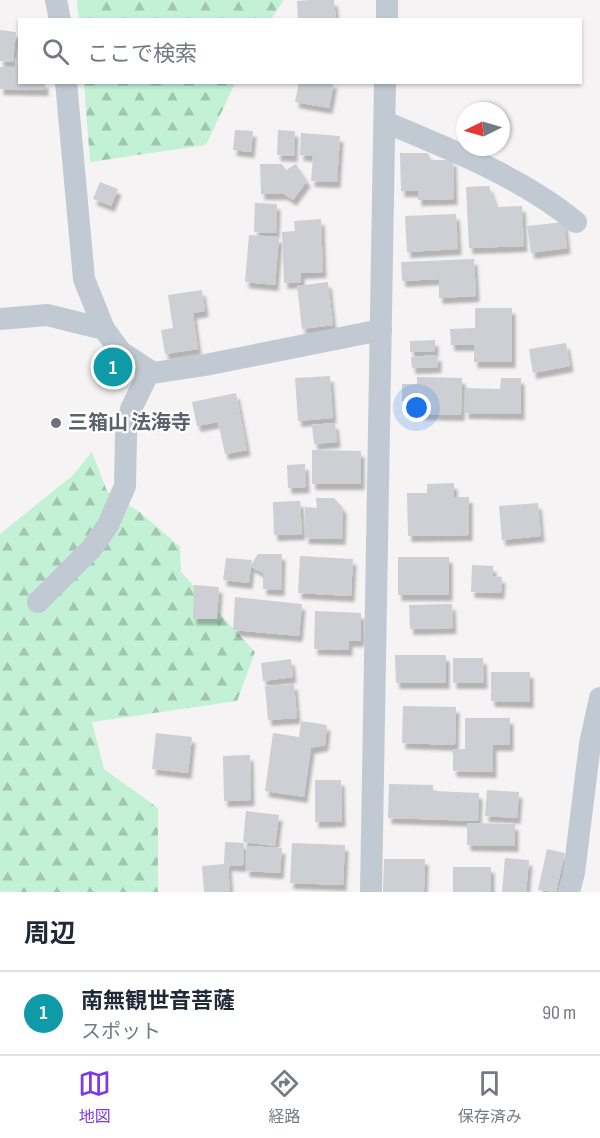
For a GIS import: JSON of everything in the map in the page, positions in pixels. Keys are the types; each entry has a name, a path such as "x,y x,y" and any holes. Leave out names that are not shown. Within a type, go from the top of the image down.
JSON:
{"street":[{"path":"57,0 60,18"},
{"path":"387,0 387,18"},
{"path":"66,84 84,279 104,328 121,352 148,372 153,373 381,330"},
{"path":"370,892 386,84"},
{"path":"385,122 464,155 556,205 576,222"},
{"path":"0,319 48,315 104,328"},
{"path":"38,602 92,548 108,525 125,486 126,435 130,410 148,372"},
{"path":"570,892 590,744 600,698"}],"green space":[{"path":"77,0 284,0 272,18 79,18"},
{"path":"84,84 235,84 206,145 90,162"},
{"path":"92,452 107,491 141,513 180,547 181,572 255,652 237,701 92,722 104,769 158,808 158,892 0,892 0,534 72,476"}],"building":[{"path":"334,0 336,18 298,18 297,1"},
{"path":"0,30 16,32 13,62 0,61"},
{"path":"16,58 18,58 18,84 45,84 45,90 0,89 0,67 15,67"},
{"path":"299,84 334,84 329,108 295,102"},
{"path":"235,130 253,131 251,152 233,150"},
{"path":"278,130 295,131 294,156 277,155"},
{"path":"301,133 340,136 337,182 311,181 313,156 300,155"},
{"path":"400,153 428,153 431,160 453,160 454,199 418,200 418,191 401,191"},
{"path":"260,164 282,164 286,170 296,164 307,181 293,200 284,194 261,194"},
{"path":"100,182 118,189 111,206 93,199"},
{"path":"489,186 496,207 522,206 524,246 469,248 466,187"},
{"path":"255,203 277,204 276,233 254,232"},
{"path":"456,214 458,249 407,252 405,216"},
{"path":"321,219 323,272 301,273 301,282 284,283 282,232 295,231 294,221"},
{"path":"564,222 567,248 531,253 527,226"},
{"path":"249,235 279,237 275,285 245,282"},
{"path":"474,259 476,296 439,298 439,279 402,281 401,262"},
{"path":"328,282 333,325 302,329 297,286"},
{"path":"202,290 205,311 193,313 198,349 165,354 161,330 173,328 168,295"},
{"path":"475,308 512,308 512,362 474,362 474,345 451,345 450,329 475,328"},
{"path":"435,340 435,351 410,352 410,341"},
{"path":"566,343 570,366 533,373 529,349"},
{"path":"438,355 438,367 412,368 411,357"},
{"path":"330,376 333,418 298,421 295,378"},
{"path":"417,377 462,378 461,415 420,414 420,402 402,401 402,384 417,384"},
{"path":"501,378 521,378 521,414 465,413 465,388 500,389"},
{"path":"236,393 247,450 225,454 218,422 197,426 192,402"},
{"path":"335,423 337,442 314,444 312,425"},
{"path":"312,450 361,451 361,484 312,484"},
{"path":"305,464 306,487 288,488 287,465"},
{"path":"454,483 454,497 469,497 469,535 408,536 407,493 427,493 427,484"},
{"path":"316,498 334,498 343,508 342,539 305,538 305,507 317,508"},
{"path":"300,501 302,534 274,535 273,502"},
{"path":"538,503 541,536 502,540 499,506"},
{"path":"258,554 282,554 281,590 263,589 263,573 251,566 249,583 223,580 226,558 252,560 251,565"},
{"path":"300,556 353,559 351,596 298,593"},
{"path":"398,557 449,557 449,595 398,595"},
{"path":"472,565 493,566 493,576 502,577 501,593 471,592"},
{"path":"194,585 219,587 217,619 193,619"},
{"path":"235,597 302,604 299,636 233,630"},
{"path":"452,604 453,628 410,629 409,605"},
{"path":"315,611 361,613 361,641 349,641 349,650 314,649"},
{"path":"395,655 446,655 446,683 396,683"},
{"path":"453,658 483,658 484,683 453,683"},
{"path":"291,659 293,677 263,681 261,663"},
{"path":"491,672 530,672 530,702 491,701"},
{"path":"294,684 297,718 268,720 265,686"},
{"path":"403,706 456,707 455,745 402,743"},
{"path":"465,718 510,718 510,745 493,745 493,772 453,771 453,749 465,749"},
{"path":"301,721 327,725 325,745 311,748 304,797 265,791 273,733 299,737"},
{"path":"156,733 192,737 188,773 152,769"},
{"path":"250,755 251,800 224,801 223,756"},
{"path":"315,780 341,780 342,821 315,822"},
{"path":"389,784 433,785 433,791 479,793 478,821 388,818"},
{"path":"487,790 519,792 517,818 485,816"},
{"path":"246,811 279,815 275,846 243,842"},
{"path":"467,823 515,824 515,846 467,845"},
{"path":"225,842 244,843 243,866 228,865 230,892 204,892 202,866 224,864"},
{"path":"292,843 345,845 343,885 290,883"},
{"path":"247,846 282,848 280,873 246,871"},
{"path":"547,849 565,853 556,892 538,890"},
{"path":"505,858 529,860 526,892 502,892"},
{"path":"384,859 425,859 424,892 383,892"},
{"path":"453,867 491,867 491,892 453,892"}],"place":[{"name":"南無観世音菩薩","path":"113,367"},
{"name":"三箱山 法海寺","path":"56,423"}]}
